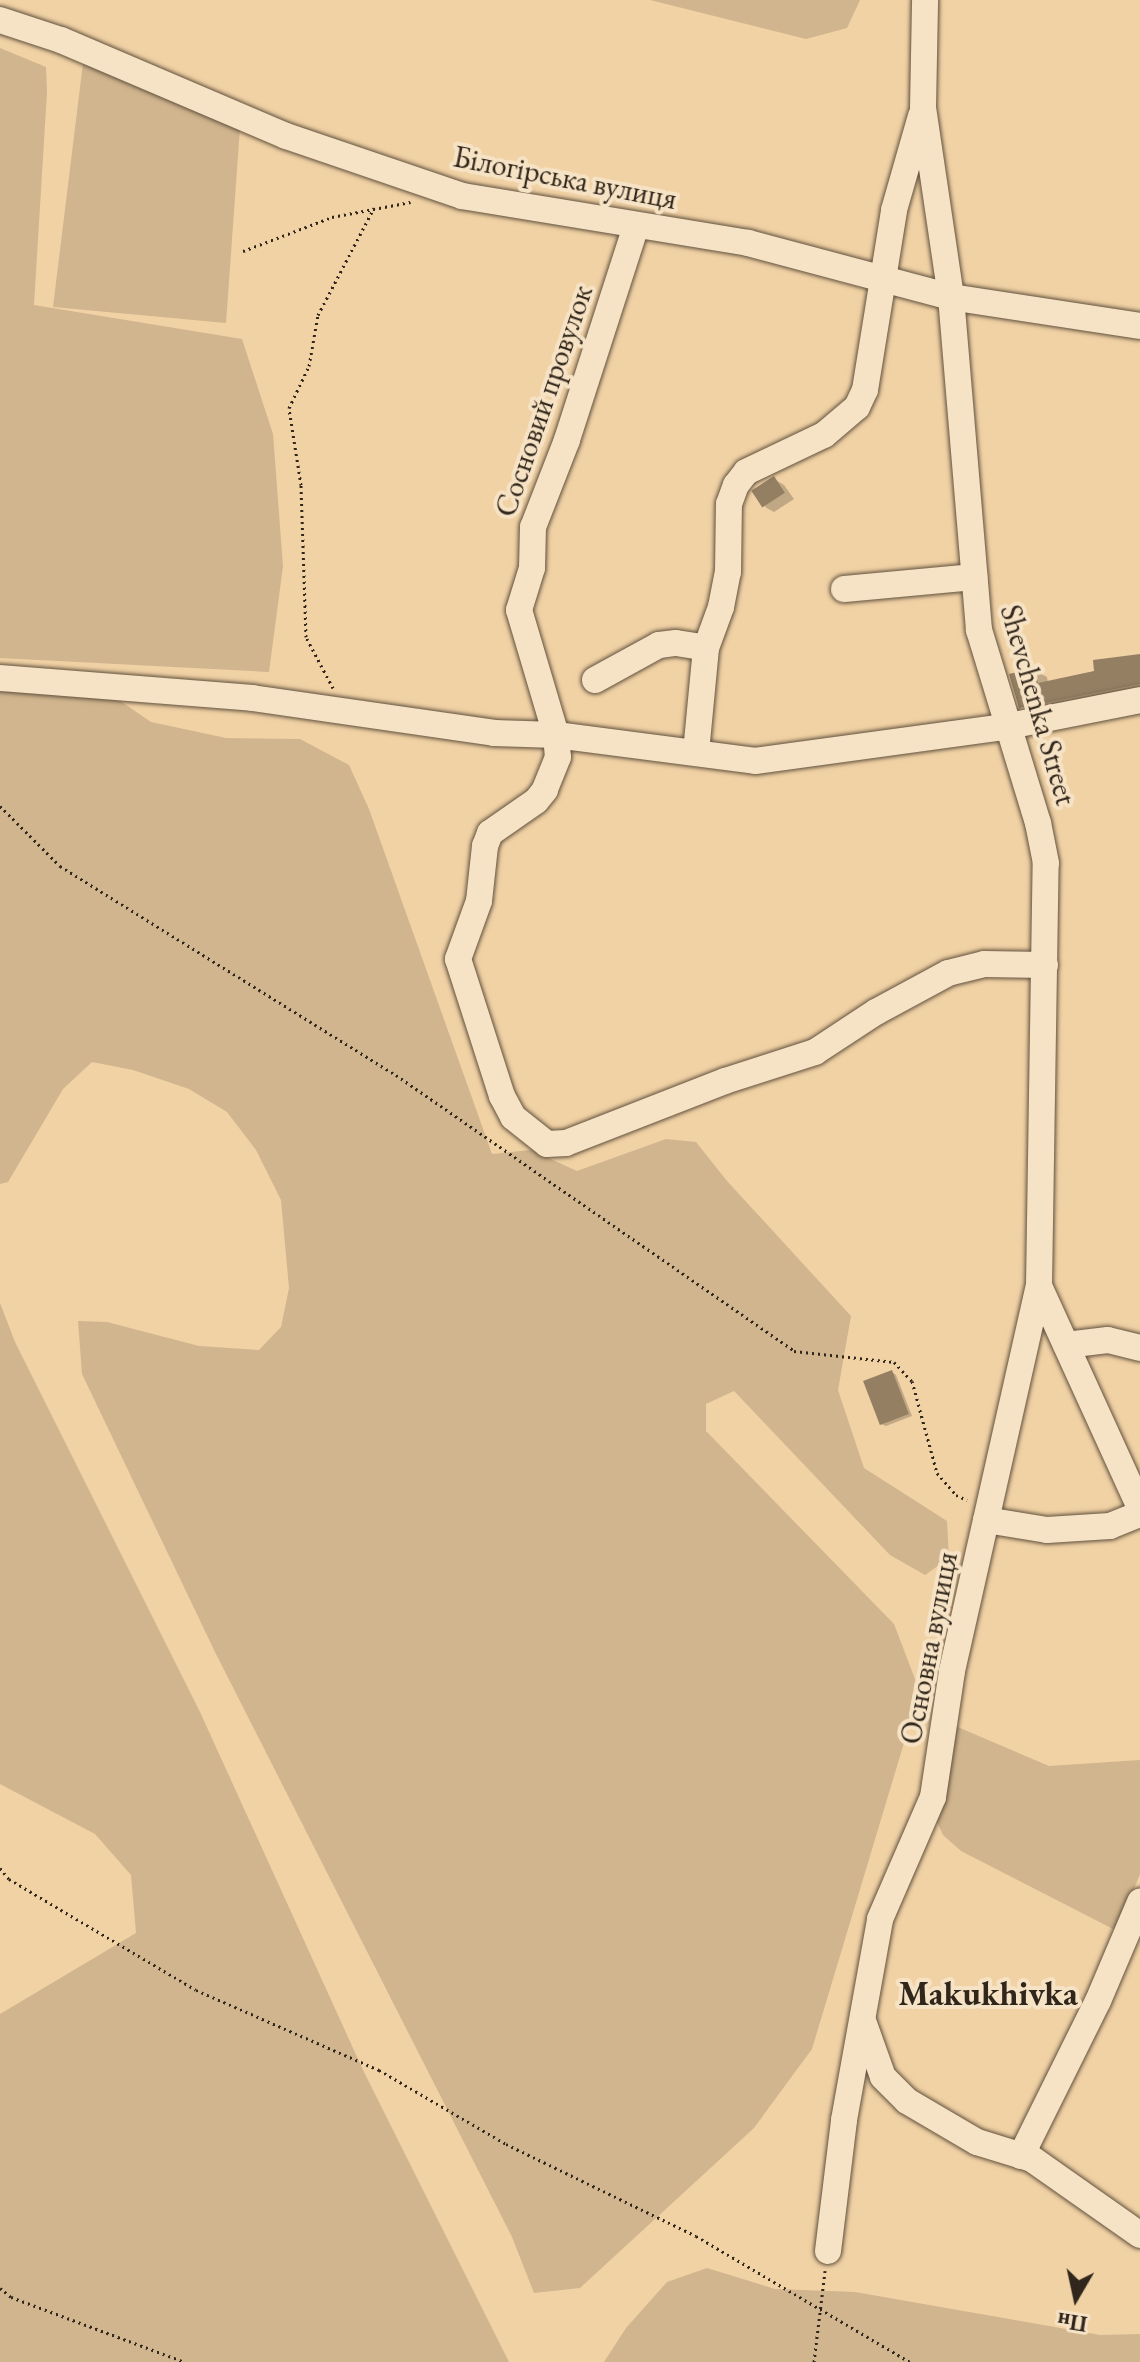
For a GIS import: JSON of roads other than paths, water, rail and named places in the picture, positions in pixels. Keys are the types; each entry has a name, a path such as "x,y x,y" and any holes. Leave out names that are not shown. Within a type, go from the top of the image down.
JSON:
{"street":[{"name":"Shevchenka Street","path":"925,0 923,108 951,297 979,630 1038,823 1046,863 1039,1286"},
{"name":"Білогірська вулиця","path":"0,20 90,52 286,136 462,196 748,243 951,297 1140,326"},
{"path":"696,752 706,648 721,607 728,572 729,504 736,485 746,472 824,435 857,407 868,375 894,210 923,108"},
{"name":"Сосновий провулок","path":"556,735 519,610 532,568 531,536 567,440 636,226"},
{"path":"844,589 974,577"},
{"path":"595,680 659,645 676,643 706,648"},
{"path":"0,678 151,688 344,709 494,733 556,735 755,761 1009,726 1140,700"},
{"path":"556,735 558,757 545,790 518,817 490,833 485,846 479,901 458,959 502,1096 513,1117 547,1144 566,1143 725,1081 815,1052 876,1012 948,973 984,964 1045,965"},
{"path":"1039,1286 1140,1508"},
{"name":"Основна вулиця","path":"828,2251 851,2074 880,1919 933,1797 952,1671 1039,1286"},
{"path":"1066,1345 1108,1340 1140,1348"},
{"path":"988,1515 1047,1530 1110,1526 1140,1514"},
{"path":"1021,2156 1098,2001 1140,1902"},
{"path":"861,2016 883,2077"},
{"path":"851,2074 871,2070 883,2077 907,2101 977,2142 1021,2156 1104,2207 1140,2235"}],"district":[{"name":"Makukhivka","path":"988,1994"}]}
